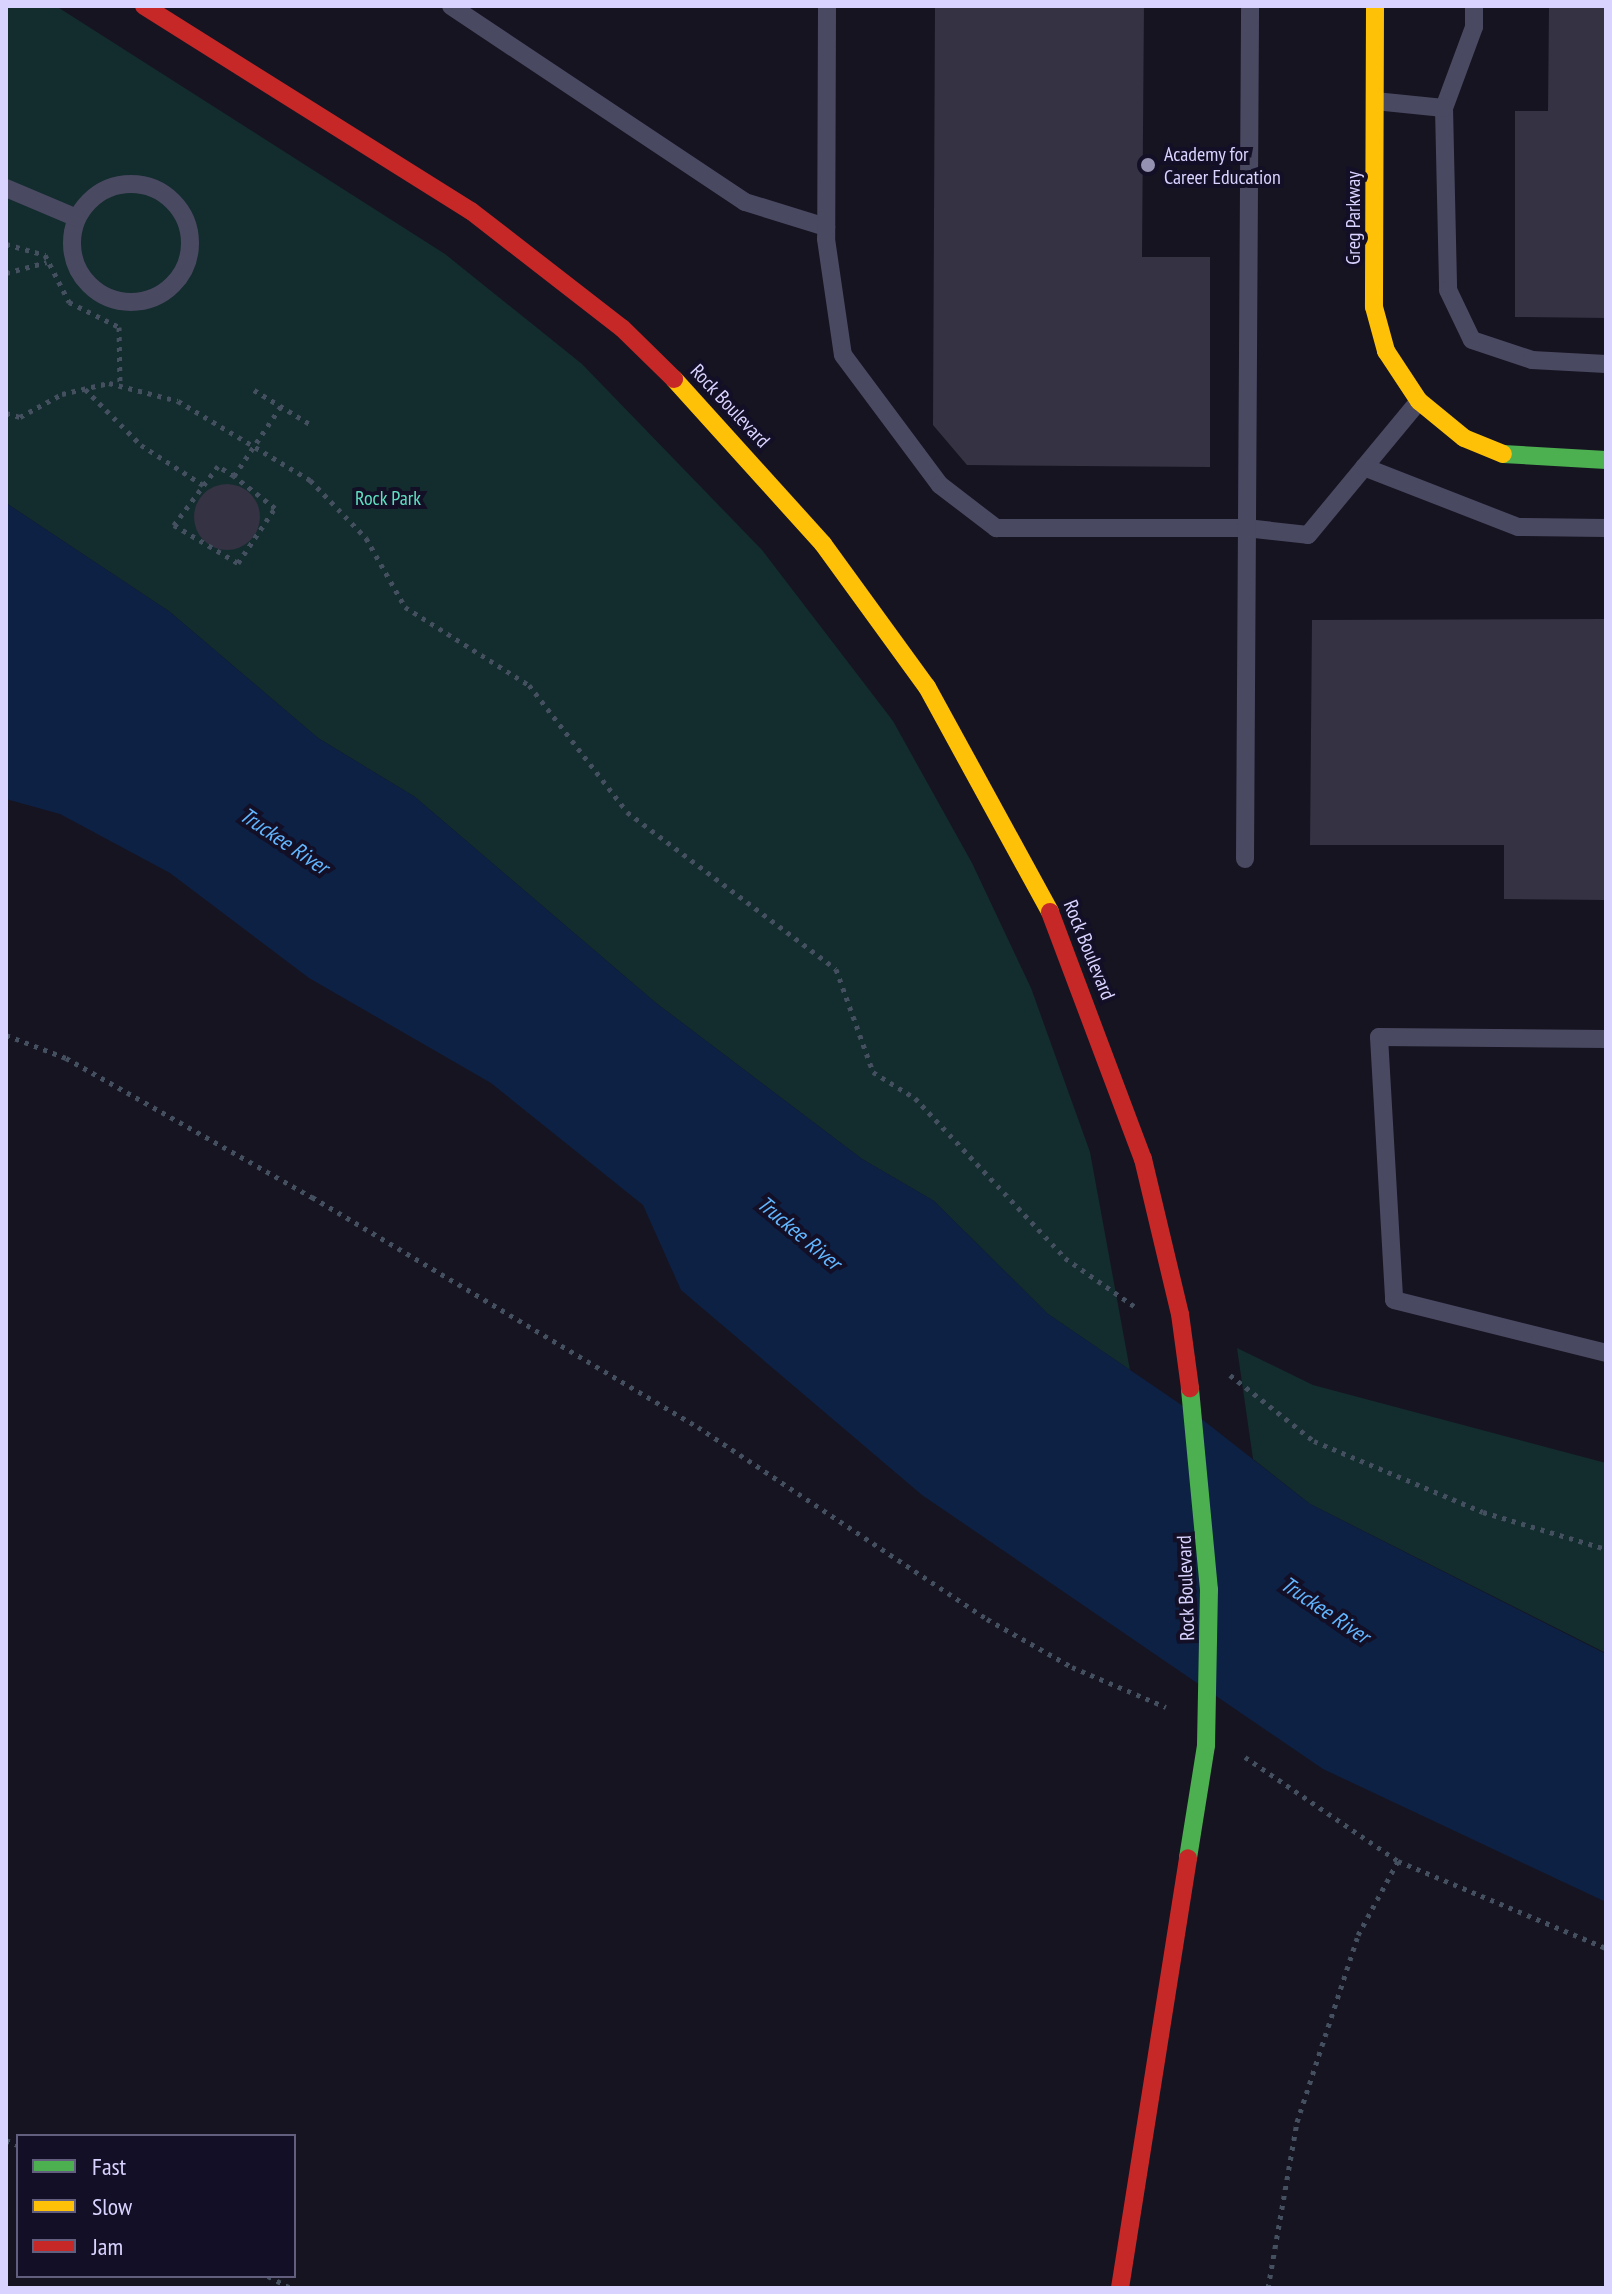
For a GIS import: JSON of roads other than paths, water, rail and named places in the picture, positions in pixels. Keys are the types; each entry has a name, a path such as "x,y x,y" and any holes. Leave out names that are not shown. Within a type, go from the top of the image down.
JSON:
{"main road":[{"name":"Rock Boulevard","path":"144,6 396,160 544,265 694,398 823,544 927,687 1039,887 1114,1071 1165,1250 1192,1386 1206,1515 1211,1671 1195,1824 1120,2288"},
{"name":"Greg Parkway","path":"1375,6 1374,307 1386,351 1425,408"},
{"path":"1425,408 1464,438 1507,455 1606,460"}],"lane":[{"path":"451,6 745,202 826,227"},
{"path":"827,6 826,227 843,355 940,485 996,528 1246,528 1308,535 1364,467 1425,408"},
{"path":"1245,859 1250,6"},
{"path":"1474,6 1474,27 1444,108 1448,290 1472,340 1532,360 1606,364"},
{"path":"1375,101 1444,108"},
{"path":"120,185 157,190 184,216 190,234 183,271 154,297 114,300 82,276 73,258 77,218 95,197 120,185"},
{"path":"6,188 77,218"},
{"path":"1364,467 1518,527 1606,528"},
{"path":"1606,1039 1379,1037 1394,1300 1606,1353"}],"water":[{"name":"Truckee River","path":"6,503 170,612 318,738 415,797 656,1003 862,1159 934,1201 1048,1314 1199,1417 1310,1504 1606,1654 1606,1902 1323,1769 922,1495 681,1290 643,1205 491,1083 309,978 170,873 60,814 6,799"}],"place":[{"name":"Academy for Career Education","path":"1148,165"}],"park label":[{"name":"Rock Park","path":"388,498"}]}
